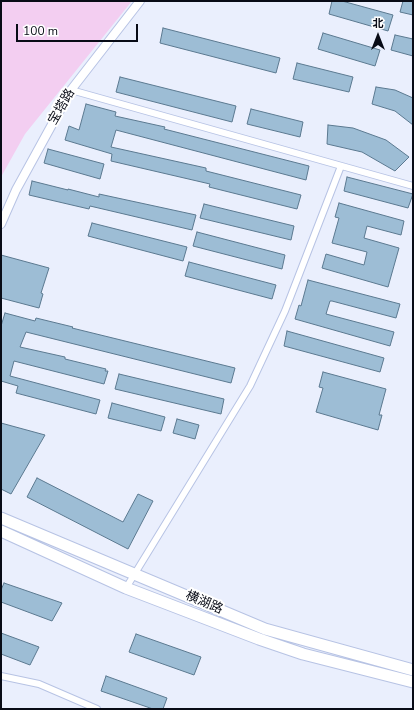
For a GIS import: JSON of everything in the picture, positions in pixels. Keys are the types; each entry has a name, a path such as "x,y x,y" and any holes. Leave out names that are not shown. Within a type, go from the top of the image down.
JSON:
{"highway":[{"name":"横湖路","path":"1,518 265,629 413,670"},
{"name":"横湖路","path":"1,531 126,588 259,639 303,654 413,682"}],"street":[{"name":"宝塔路","path":"1,224 16,190 71,90 140,1"},
{"path":"71,90 413,186"},
{"path":"126,588 250,386 285,311 341,166"},
{"path":"1,676 39,684 97,709"}],"shaded area":[{"path":"1,1 132,1 25,134 1,177"}],"building":[{"path":"332,1 342,1 393,15 388,31 329,14"},
{"path":"403,1 413,1 413,15 400,12"},
{"path":"163,28 280,58 276,73 160,43"},
{"path":"323,33 380,50 375,66 318,49"},
{"path":"395,35 413,39 413,56 391,50"},
{"path":"297,63 353,77 349,92 293,79"},
{"path":"120,77 236,106 232,122 116,92"},
{"path":"376,87 395,90 413,98 413,125 395,111 372,104"},
{"path":"86,104 116,112 115,116 165,127 164,129 309,166 306,180 116,130 111,147 206,168 206,171 301,195 297,209 209,187 210,184 111,161 112,154 65,140 69,126 79,130"},
{"path":"251,109 303,122 300,137 247,124"},
{"path":"328,125 353,128 386,140 409,157 395,171 362,152 327,144"},
{"path":"48,149 104,164 100,179 44,163"},
{"path":"347,177 413,194 408,208 344,191"},
{"path":"32,181 99,197 99,194 196,215 192,230 90,206 89,209 29,195"},
{"path":"339,203 404,221 401,235 367,226 364,238 399,248 388,287 322,268 326,254 364,265 367,252 332,243 339,218 335,217"},
{"path":"204,204 294,226 291,240 200,218"},
{"path":"92,223 187,247 183,261 88,236"},
{"path":"197,232 285,255 282,269 193,246"},
{"path":"1,255 49,268 41,293 43,294 39,308 1,298"},
{"path":"189,262 276,285 272,299 185,276"},
{"path":"308,280 400,304 396,318 332,301 330,301 326,314 394,332 390,346 295,319 299,305 301,306"},
{"path":"5,313 35,321 36,318 235,368 231,383 26,332 20,347 65,357 65,359 106,369 105,371 108,371 104,384 14,361 10,376 100,400 96,414 16,393 18,386 1,381 1,326"},
{"path":"287,331 384,358 380,372 284,346"},
{"path":"323,372 386,389 379,415 382,415 378,430 316,412 323,388 319,387"},
{"path":"119,374 224,399 221,414 115,389"},
{"path":"112,403 165,417 161,431 108,418"},
{"path":"177,419 199,425 195,439 173,433"},
{"path":"1,423 45,435 11,494 1,489"},
{"path":"37,478 123,522 138,494 153,501 128,549 27,497"},
{"path":"4,583 62,603 52,621 1,602 1,590"},
{"path":"1,633 39,647 30,665 1,654"},
{"path":"136,634 201,657 194,675 129,652"},
{"path":"106,676 167,698 163,709 153,709 101,691"}]}
